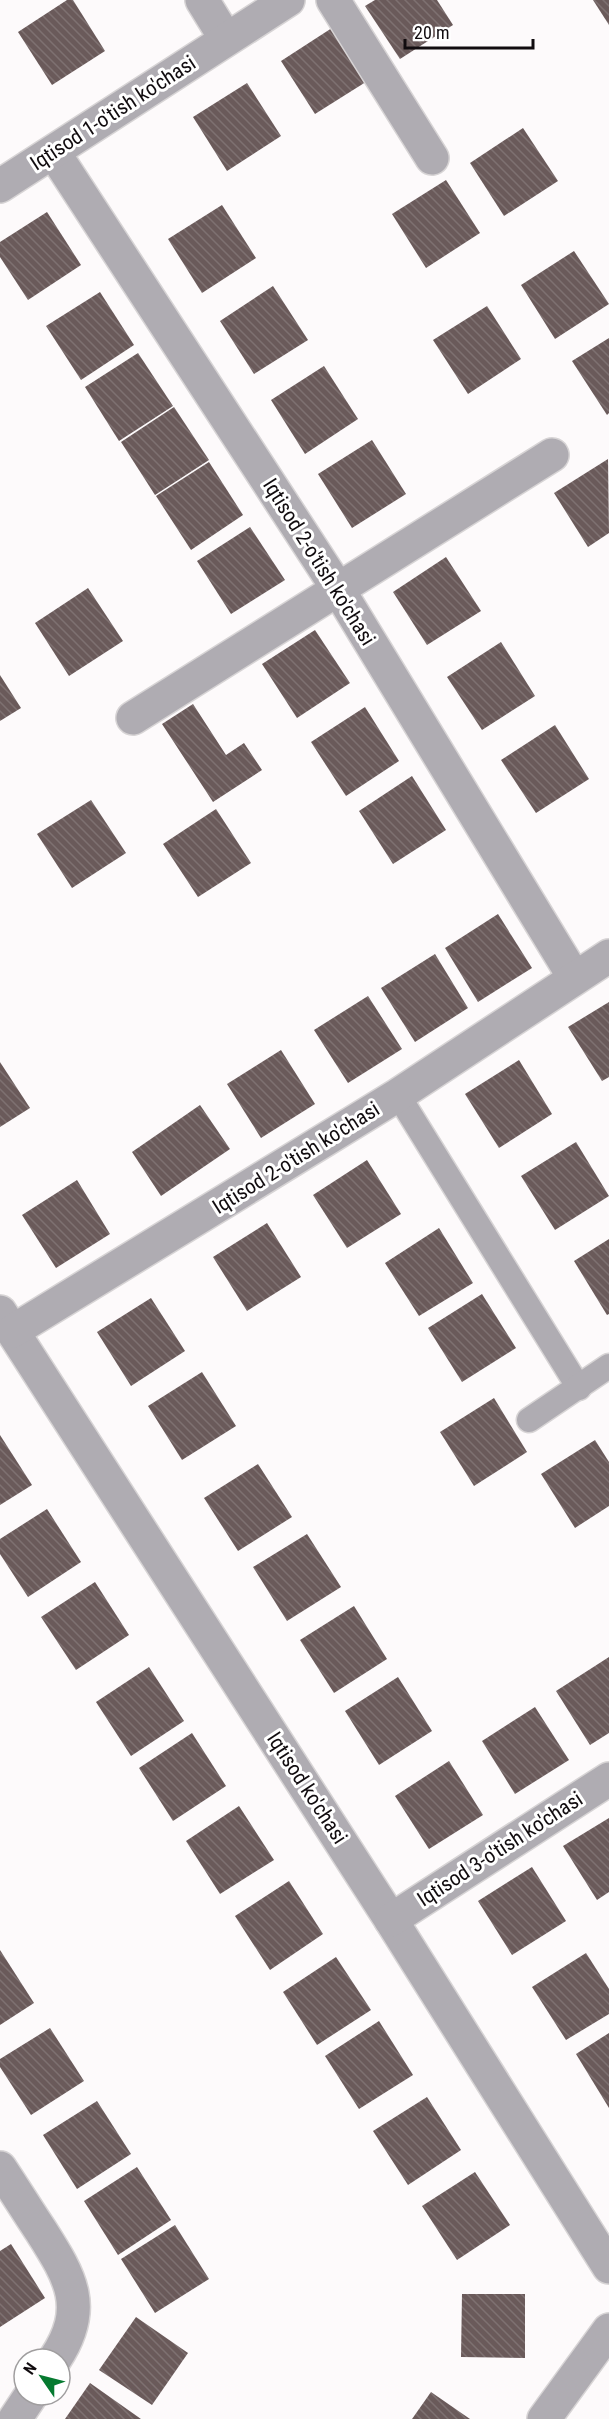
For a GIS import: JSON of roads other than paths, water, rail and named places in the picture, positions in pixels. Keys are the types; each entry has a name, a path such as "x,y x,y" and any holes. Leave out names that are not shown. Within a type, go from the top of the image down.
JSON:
{"street":[{"path":"202,0 226,39"},
{"name":"Iqtisod 1-o'tish ko'chasi","path":"0,186 288,0"},
{"path":"333,0 432,158"},
{"name":"Iqtisod 2-o'tish ko'chasi","path":"54,153 338,589 574,977"},
{"path":"133,718 552,455"},
{"name":"Iqtisod 2-o'tish ko'chasi","path":"7,1322 398,1095 609,956"},
{"name":"Iqtisod ko'chasi","path":"7,1322 391,1920 609,2267"},
{"name":"Iqtisod 3-o'tish ko'chasi","path":"391,1920 609,1779"},
{"path":"0,2168 68,2276 74,2298 74,2319 63,2347"},
{"path":"544,2419 609,2330"}],"lane":[{"path":"398,1095 579,1388"},
{"path":"529,1420 609,1366"}]}
